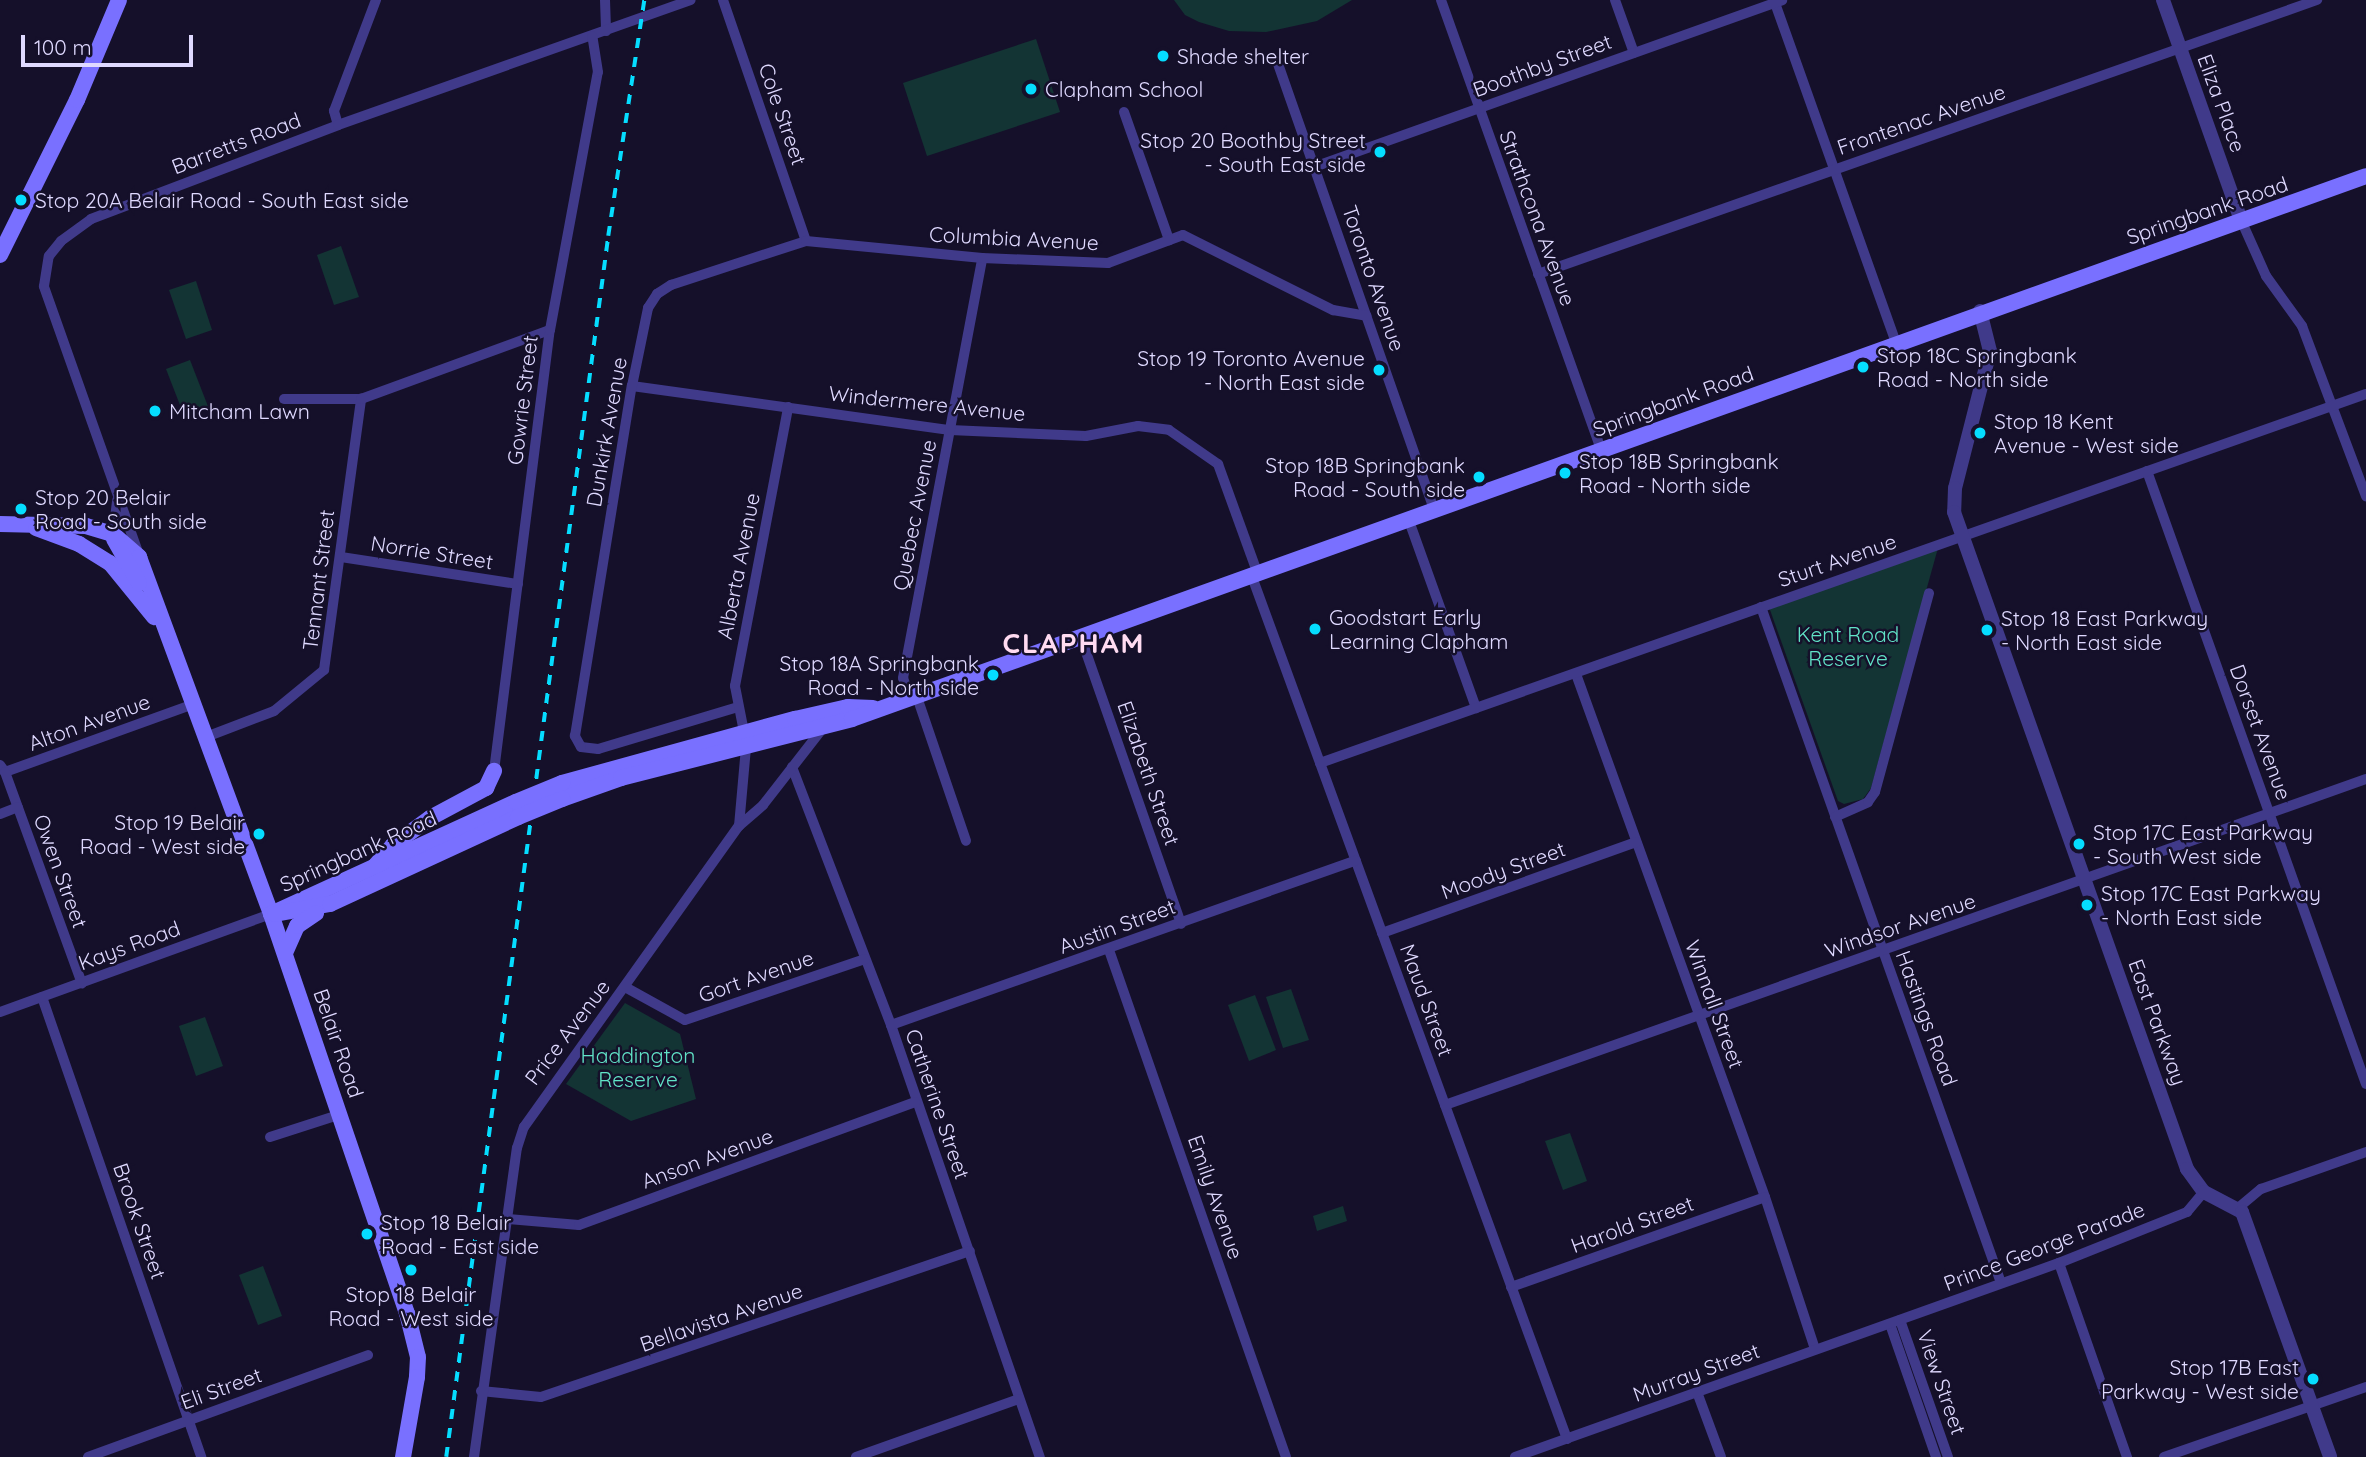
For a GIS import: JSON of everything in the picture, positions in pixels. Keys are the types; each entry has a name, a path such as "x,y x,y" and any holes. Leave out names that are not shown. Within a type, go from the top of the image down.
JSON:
{"main road":[{"path":"1,253 71,112 119,0"},
{"name":"Springbank Road","path":"745,740 823,727 1601,450 1980,311 2366,176"},
{"name":"Belair Road","path":"0,524 66,524 113,534 139,557 285,953 341,1114 418,1357 416,1393 403,1457"},
{"name":"Belair Road","path":"23,525 90,549 121,572 146,605 174,652"},
{"path":"113,534 119,552 136,573 146,605"},
{"name":"Springbank Road","path":"271,914 291,914 330,904 517,809 562,791 621,778 848,707 876,708"},
{"path":"371,870 393,845 430,818 486,788 494,771"},
{"path":"462,803 486,816"},
{"name":"Springbank Road","path":"271,914 486,816 517,809"},
{"path":"285,953 297,926 330,904"}],"street":[{"path":"338,125 336,104 376,0"},
{"path":"605,0 606,31"},
{"name":"Barretts Road","path":"139,557 44,286 49,256 73,229 91,219 338,125 691,0"},
{"name":"Cole Street","path":"723,0 806,241"},
{"name":"Strathcona Avenue","path":"1441,0 1601,450"},
{"path":"1615,0 1633,53"},
{"name":"Eliza Place","path":"2163,0 2241,220"},
{"name":"Frontenac Avenue","path":"1538,274 2317,0"},
{"path":"1779,1 1896,342"},
{"name":"Boothby Street","path":"1314,167 1779,1"},
{"name":"Gowrie Street","path":"494,771 550,330 598,72 592,36"},
{"name":"Toronto Avenue","path":"1277,61 1434,509"},
{"path":"1124,112 1169,240"},
{"path":"2241,220 2266,276 2302,326 2366,496"},
{"name":"Columbia Avenue","path":"806,241 982,258 1108,263 1183,235 1333,310 1366,316"},
{"name":"Dunkirk Avenue","path":"738,708 598,749 581,747 575,736 632,386 648,308 657,294 806,241"},
{"name":"Quebec Avenue","path":"966,841 913,695 903,678 982,258"},
{"name":"East Parkway","path":"1980,311 1990,351 1954,495 1962,536 2188,1169 2204,1192"},
{"path":"285,399 360,399 550,330"},
{"name":"Windermere Avenue","path":"632,386 950,430 1086,436 1138,426 1169,430 1218,464 1254,573"},
{"name":"Sturt Avenue","path":"1320,762 2366,394"},
{"name":"Tennant Street","path":"206,737 274,711 324,670 360,399"},
{"name":"Alberta Avenue","path":"745,740 735,686 788,407"},
{"name":"Dorset Avenue","path":"2147,471 2366,1084"},
{"name":"Barretts Road","path":"113,534 117,500"},
{"path":"1408,518 1476,708"},
{"name":"Norrie Street","path":"341,557 518,584"},
{"name":"Maud Street","path":"1254,573 1320,762 1567,1439"},
{"path":"1835,817 1868,802 1875,792 1929,593"},
{"name":"Hastings Road","path":"1761,607 2001,1283"},
{"name":"Elizabeth Street","path":"1080,635 1181,924"},
{"name":"Winnall Street","path":"1576,674 1765,1197 1815,1349"},
{"name":"Alton Avenue","path":"2,769 194,704"},
{"name":"Price Avenue","path":"474,1457 481,1391 524,1127 739,826 763,805 823,727"},
{"path":"739,826 745,740"},
{"name":"Catherine Street","path":"792,767 891,1025 915,1102 970,1251 1040,1457"},
{"name":"Owen Street","path":"2,769 82,983"},
{"name":"Windsor Avenue","path":"1445,1105 2271,815 2366,779"},
{"path":"0,814 18,807"},
{"name":"Moody Street","path":"1382,933 1636,842"},
{"name":"Austin Street","path":"891,1025 1109,950 1356,860"},
{"name":"Kays Road","path":"0,1012 271,914"},
{"name":"Emily Avenue","path":"1109,950 1286,1457"},
{"name":"Gort Avenue","path":"625,987 685,1020 865,959"},
{"name":"Brook Street","path":"42,997 201,1457"},
{"name":"Anson Avenue","path":"508,1219 579,1225 915,1102"},
{"path":"270,1137 341,1114"},
{"path":"2238,1208 2261,1189 2366,1152"},
{"path":"2204,1192 2238,1208 2330,1457"},
{"name":"Prince George Parade","path":"1895,1322 2059,1263 2187,1212 2204,1192"},
{"name":"Harold Street","path":"1511,1287 1765,1197"},
{"name":"Bellavista Avenue","path":"481,1391 541,1397 970,1251"},
{"path":"2059,1263 2127,1457"},
{"name":"Murray Street","path":"1515,1457 1895,1322"},
{"name":"View Street","path":"1895,1322 1936,1457"},
{"name":"View Street","path":"1895,1322 1948,1457"},
{"name":"Eli Street","path":"88,1457 368,1355"},
{"path":"2164,1457 2366,1387"},
{"path":"1698,1392 1721,1457"},
{"path":"856,1457 1019,1399"}],"green space":[{"path":"1174,0 1352,0 1317,21 1266,32 1229,31 1199,22 1185,15"},
{"path":"1036,39 1060,112 927,156 903,83"},
{"path":"341,246 359,297 334,305 317,255"},
{"path":"196,281 212,330 186,339 169,290"},
{"path":"190,360 209,409 185,418 166,369"},
{"name":"Kent Road Reserve","path":"1938,548 1871,788 1863,799 1844,804 1838,801 1769,607"},
{"path":"1291,989 1309,1040 1283,1048 1266,997"},
{"path":"1255,995 1276,1050 1249,1061 1228,1005"},
{"name":"Haddington Reserve","path":"625,1003 680,1034 696,1099 631,1121 566,1084"},
{"path":"205,1017 223,1066 196,1076 179,1026"},
{"path":"1570,1133 1587,1181 1563,1190 1545,1141"},
{"path":"1343,1206 1347,1221 1317,1231 1313,1216"},
{"path":"263,1266 282,1316 258,1325 239,1275"}],"railway":[{"path":"446,1457 608,236 644,0"}],"place":[{"name":"Shade shelter","path":"1163,56"},
{"name":"Clapham School","path":"1031,89"},
{"name":"Stop 20 Boothby Street - South East side","path":"1380,152"},
{"name":"Stop 20A Belair Road - South East side","path":"21,200"},
{"name":"Stop 18C Springbank Road - North side","path":"1863,367"},
{"name":"Stop 19 Toronto Avenue - North East side","path":"1379,370"},
{"name":"Mitcham Lawn","path":"155,411"},
{"name":"Stop 18 Kent Avenue - West side","path":"1980,433"},
{"name":"Stop 18B Springbank Road - North side","path":"1565,473"},
{"name":"Stop 18B Springbank Road - South side","path":"1479,477"},
{"name":"Stop 20 Belair Road - South side","path":"21,509"},
{"name":"Goodstart Early Learning Clapham","path":"1315,629"},
{"name":"Stop 18 East Parkway - North East side","path":"1987,630"},
{"name":"Stop 18A Springbank Road - North side","path":"993,675"},
{"name":"Stop 19 Belair Road - West side","path":"259,834"},
{"name":"Stop 17C East Parkway - South West side","path":"2079,844"},
{"name":"Stop 17C East Parkway - North East side","path":"2087,905"},
{"name":"Stop 18 Belair Road - East side","path":"367,1234"},
{"name":"Stop 18 Belair Road - West side","path":"411,1270"},
{"name":"Stop 17B East Parkway - West side","path":"2313,1379"}],"district":[{"name":"CLAPHAM","path":"1074,643"}]}
